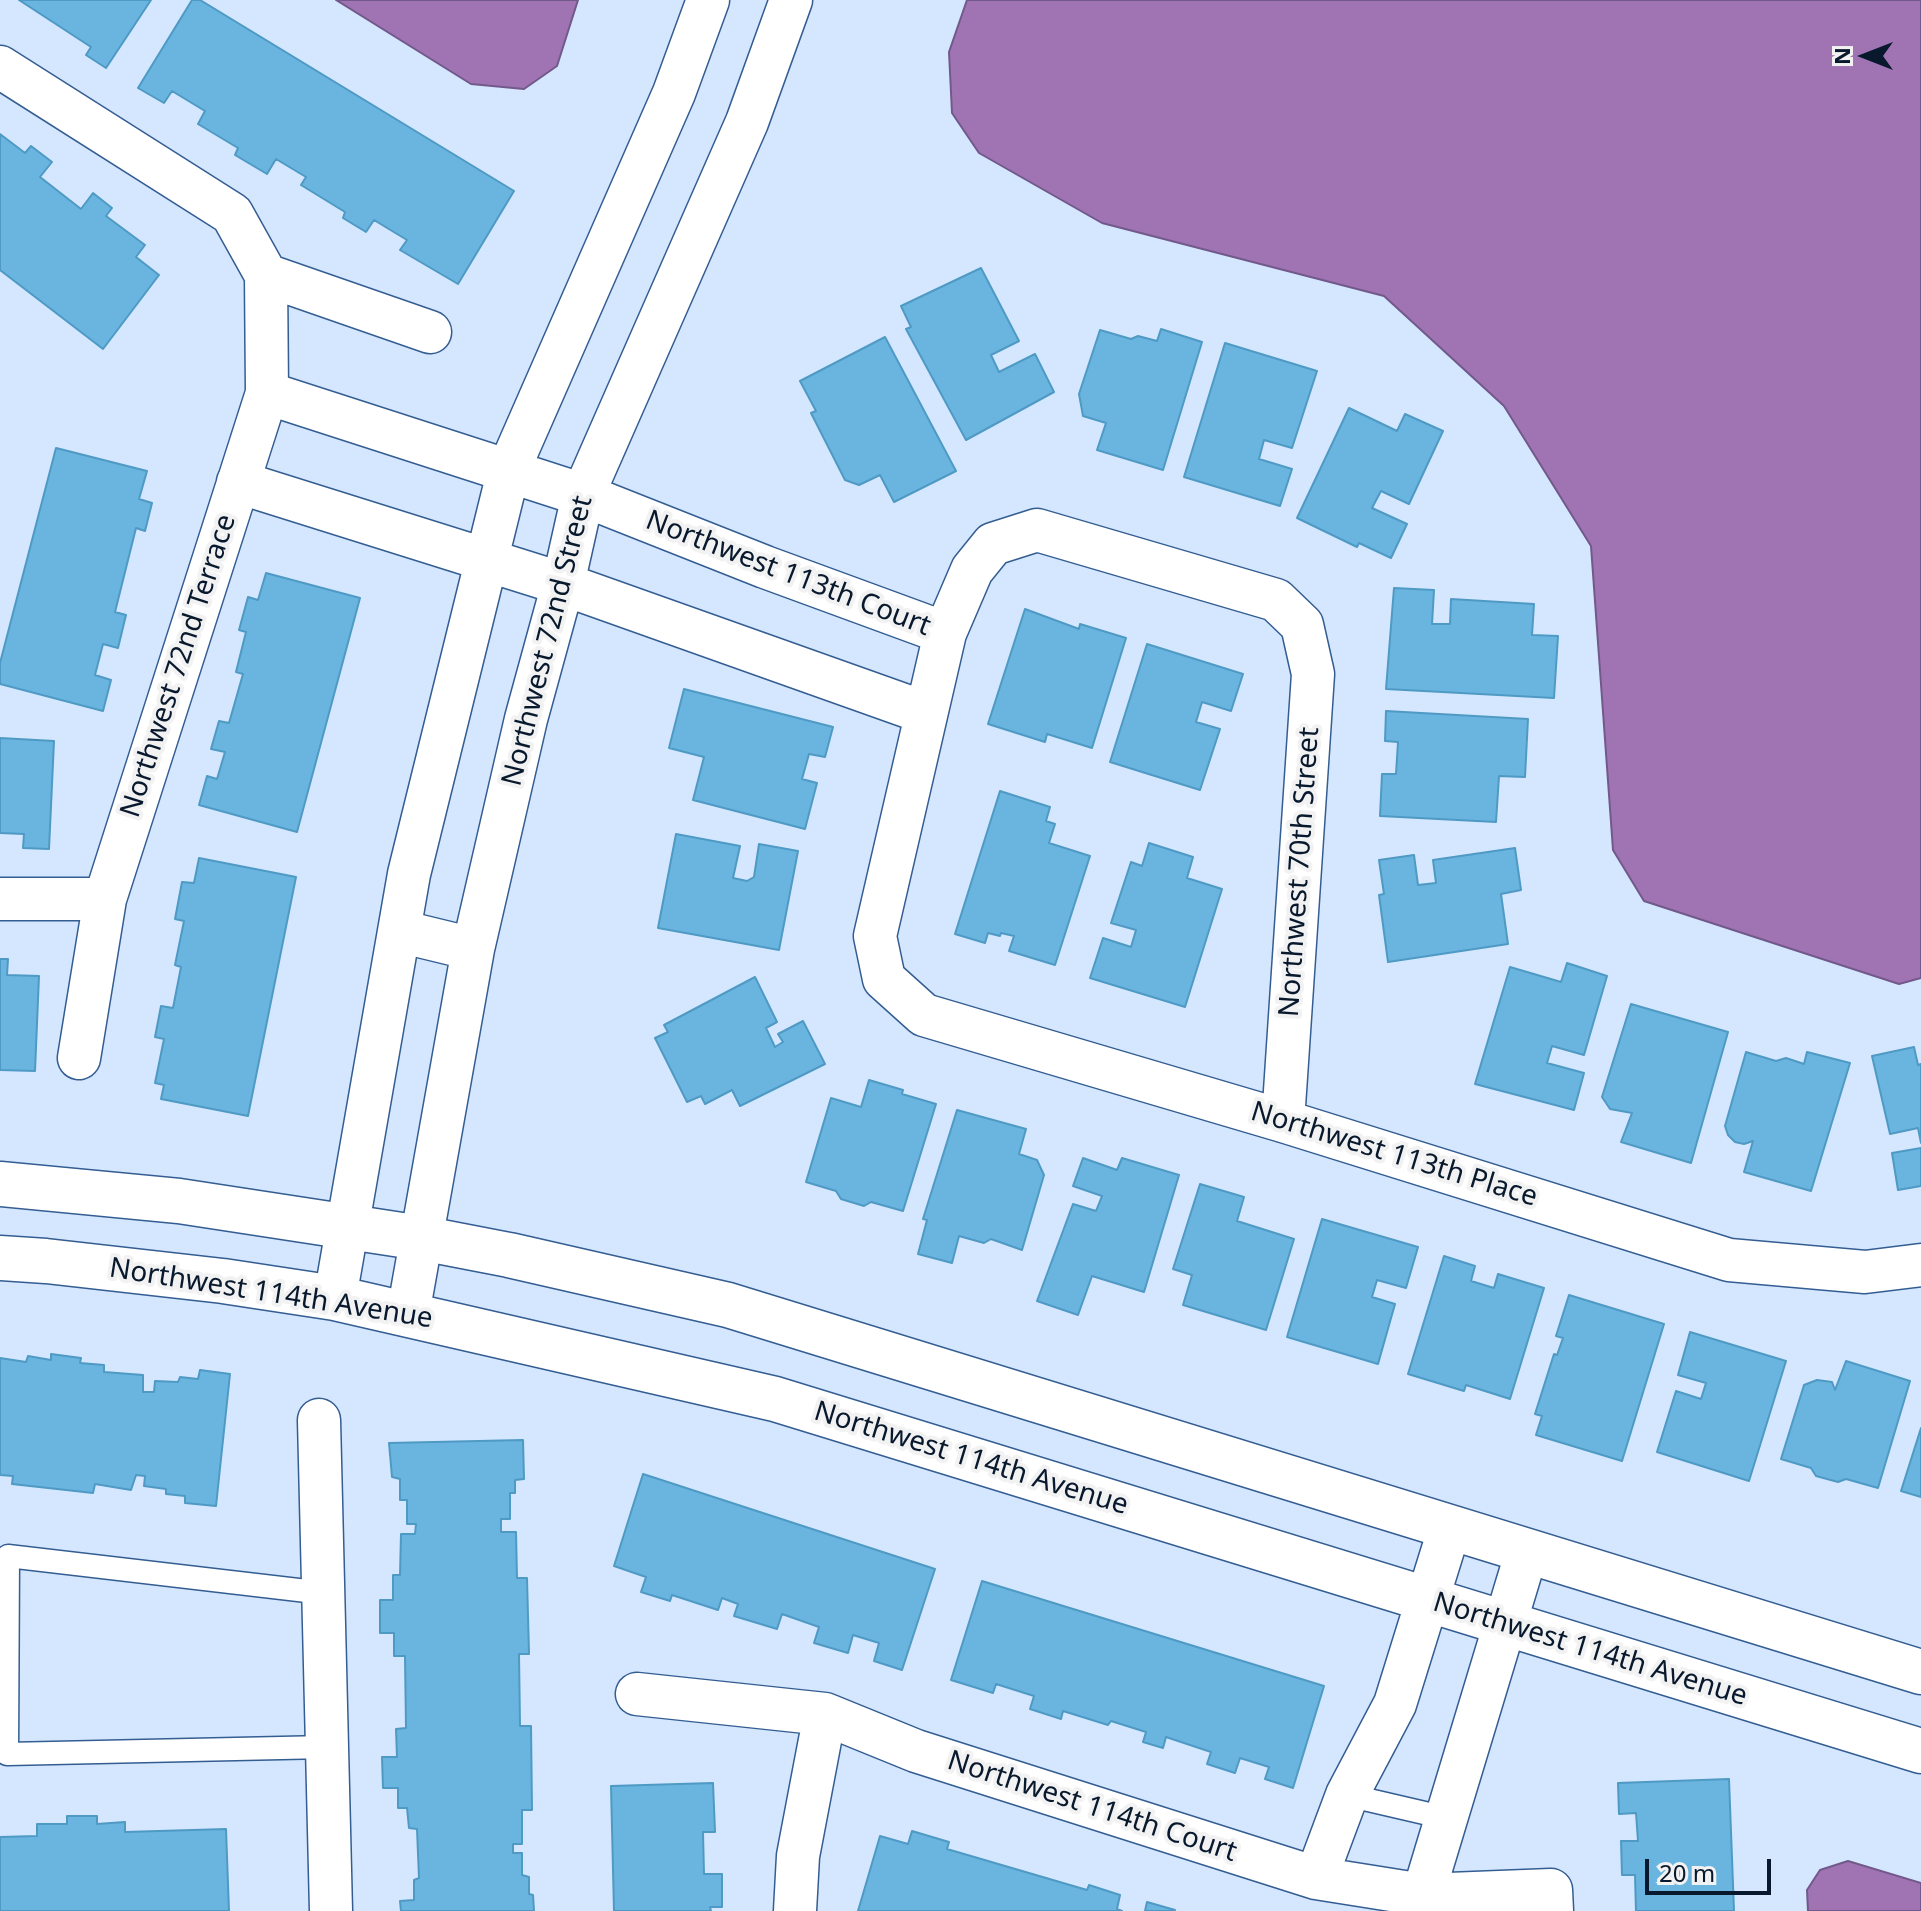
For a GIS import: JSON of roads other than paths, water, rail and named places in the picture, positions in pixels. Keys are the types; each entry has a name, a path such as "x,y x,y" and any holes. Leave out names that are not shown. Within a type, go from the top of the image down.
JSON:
{"street":[{"path":"335,1298 409,874 509,469 674,93 708,0"},
{"name":"Northwest 72nd Street","path":"408,1314 473,949 526,719 563,584 583,495 747,122 791,0"},
{"path":"0,67 232,214 266,275 430,332"},
{"name":"Northwest 72nd Terrace","path":"79,1058 105,899 267,393 266,275"},
{"name":"Northwest 113th Court","path":"267,393 583,495 765,567 945,633 972,570 993,544 1037,530 1276,600 1302,625"},
{"path":"238,482 563,584 926,713 945,633"},
{"name":"Northwest 70th Street","path":"1283,1121 1313,674 1302,625"},
{"name":"Northwest 113th Place","path":"926,713 875,936 884,979 924,1015 1283,1121 1729,1260 1865,1272 1921,1265"},
{"path":"0,899 105,899"},
{"path":"399,931 473,949"},
{"path":"0,1184 179,1201 421,1238 728,1305 1921,1672"},
{"name":"Northwest 114th Avenue","path":"0,1258 193,1278 335,1298 775,1399 1921,1751"},
{"path":"319,1420 331,1911"},
{"path":"1316,1878 1347,1795 1395,1704 1450,1527"},
{"path":"1423,1895 1527,1551"},
{"name":"Northwest 114th Court","path":"637,1694 825,1714 916,1751 1316,1878 1423,1895 1552,1900"},
{"path":"795,1911 798,1856 825,1714"}],"lane":[{"path":"324,1593 8,1556 7,1754 327,1747"},
{"path":"1347,1795 1446,1818"}]}
